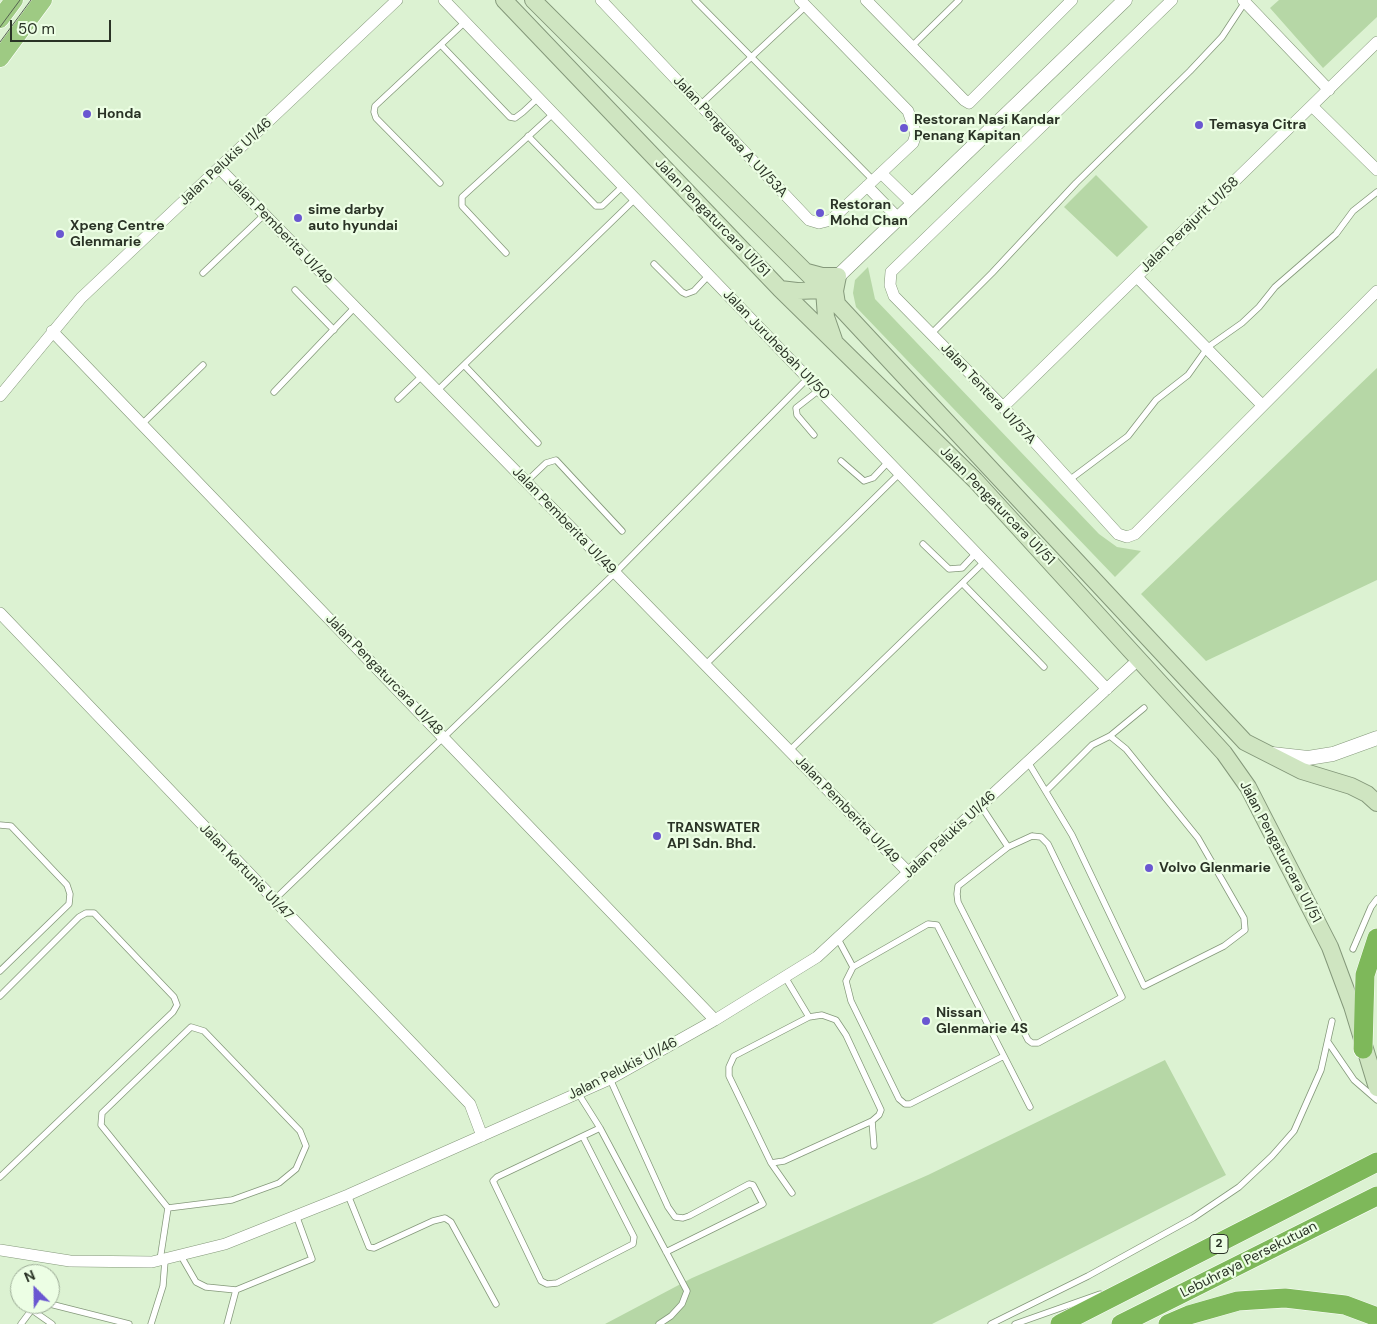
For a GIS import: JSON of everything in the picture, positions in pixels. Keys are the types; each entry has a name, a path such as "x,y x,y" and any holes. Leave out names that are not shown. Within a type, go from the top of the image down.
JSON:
{"highway":[{"path":"1363,1049 1365,975 1377,938"},
{"name":"Lebuhraya Persekutuan","path":"1060,1324 1377,1162"},
{"name":"Lebuhraya Persekutuan","path":"1121,1324 1377,1196"},
{"path":"1168,1324 1189,1315 1238,1302 1285,1298 1345,1305 1377,1317"}],"main road":[{"path":"0,19 14,0"},
{"path":"0,58 43,0"},
{"name":"Jalan Pengaturcara U1/51","path":"504,0 780,289 975,480 1224,753 1248,787 1330,947 1352,1006 1363,1049 1377,1088"},
{"name":"Jalan Pengaturcara U1/51","path":"535,2 807,272 1245,742 1266,754 1302,770 1351,786 1377,803"},
{"path":"807,272 822,276 838,276 835,291 837,304"},
{"path":"780,289 797,292 824,290 826,317 836,344"}],"street":[{"name":"Jalan Pelukis U1/46","path":"0,396 81,298 397,0"},
{"name":"Jalan Juruhebah U1/50","path":"444,0 1107,689"},
{"name":"Jalan Penguasa A U1/53A","path":"601,0 809,220 819,223 831,220 913,143 916,134 915,125 908,111 803,3"},
{"path":"866,0 912,46 969,98 1072,0"},
{"path":"824,290 1125,0"},
{"name":"Jalan Tentera U1/57A","path":"1172,0 891,272 890,285 894,296 1002,407 1118,534 1127,537 1135,534 1377,291"},
{"path":"1246,1 1328,90"},
{"name":"Jalan Perajurit U1/58","path":"1002,407 1377,42"},
{"path":"1312,106 1377,170"},
{"name":"Jalan Pemberita U1/49","path":"219,168 909,874"},
{"path":"874,180 913,204"},
{"path":"874,180 898,218"},
{"path":"1137,276 1208,347 1262,405"},
{"name":"Jalan Pengaturcara U1/48","path":"52,331 715,1020"},
{"name":"Jalan Kartunis U1/47","path":"0,613 470,1104 482,1136"},
{"name":"Jalan Pelukis U1/46","path":"0,1250 70,1262 162,1261 225,1244 348,1195 610,1079 715,1020 817,957 838,940 1139,659"},
{"path":"1266,754 1308,758 1333,754 1377,738"}],"lane":[{"path":"695,0 874,180"},
{"path":"912,46 959,0"},
{"path":"931,334 986,280 1076,183 1190,71 1222,37 1246,1"},
{"path":"700,105 752,57 803,3"},
{"path":"440,183 376,118 374,112 375,106 465,22"},
{"path":"441,45 510,117 515,118 538,98"},
{"path":"506,253 462,206 462,197 554,113"},
{"path":"528,136 596,206 602,206 623,186"},
{"path":"1068,481 1128,436 1156,400 1188,376 1208,347 1253,312 1286,277 1336,234 1353,211 1377,192"},
{"path":"437,391 636,199"},
{"path":"203,273 264,215"},
{"path":"654,264 686,294 694,291 709,275"},
{"path":"295,290 334,330"},
{"path":"274,392 354,307"},
{"path":"142,424 203,365"},
{"path":"464,365 538,443"},
{"path":"398,399 422,376"},
{"path":"274,900 614,573 808,378"},
{"path":"814,435 796,415 796,408 819,390"},
{"path":"526,482 546,463 556,460 622,531"},
{"path":"841,461 864,481 873,478 888,462"},
{"path":"705,665 900,474"},
{"path":"923,544 949,569 957,570 962,568 976,553"},
{"path":"789,751 984,562"},
{"path":"963,584 1044,667"},
{"path":"1046,791 1092,745 1110,736 1144,708"},
{"path":"1028,762 1072,835 1144,986 1224,946 1245,930 1244,918 1209,853 1126,749 1110,736"},
{"path":"981,806 1008,847"},
{"path":"0,825 11,826 67,885 70,894 70,904 0,971"},
{"path":"1032,836 1041,837 1048,844 1122,998 1038,1043 1032,1044 1028,1040 958,902 957,894 958,886 1008,847 1032,836"},
{"path":"1353,949 1371,907 1377,899"},
{"path":"0,996 79,917 86,913 94,913 174,997 177,1005 173,1012 0,1177"},
{"path":"1004,1056 910,1104 905,1104 899,1100 851,1001 846,981 853,967 928,924 937,925 1004,1056 1030,1107"},
{"path":"838,940 853,967"},
{"path":"784,977 809,1017"},
{"path":"772,1163 784,1161 872,1121 879,1115 879,1102 846,1035 836,1020 822,1016 809,1017 734,1056 728,1067 729,1076 772,1163 792,1193"},
{"path":"991,1324 1088,1276 1193,1218 1239,1187 1272,1156 1294,1131 1321,1070 1332,1021"},
{"path":"151,1324 163,1286 162,1261 168,1208 101,1125 102,1114 191,1027 204,1031 300,1131 306,1146 296,1169 280,1183 232,1200 168,1208"},
{"path":"1328,1042 1354,1080 1377,1100"},
{"path":"610,1079 668,1207 675,1217 683,1218 689,1216 750,1184 753,1185 763,1204 666,1252"},
{"path":"578,1093 600,1128 687,1291 682,1304 671,1316 659,1324"},
{"path":"872,1121 874,1146"},
{"path":"583,1137 634,1237 632,1244 557,1283 547,1284 541,1281 493,1181 497,1177 600,1128"},
{"path":"348,1195 369,1247 374,1248 433,1221 445,1218 451,1222 496,1304"},
{"path":"181,1256 196,1282 206,1287 236,1290 312,1259 296,1215"},
{"path":"1015,1324 1165,1271"},
{"path":"227,1324 236,1290"},
{"path":"60,1307 129,1324"},
{"path":"21,1324 29,1314"},
{"path":"38,1314 52,1324"}],"green space":[{"path":"1279,0 1377,0 1377,17 1323,68 1270,8"},
{"path":"1096,175 1148,227 1117,257 1064,207"},
{"path":"868,267 875,299 1099,534 1117,547 1141,551 1115,577 856,307 853,293 855,280"},
{"path":"1377,368 1377,580 1206,661 1141,594"},
{"path":"1165,1060 1226,1175 932,1324 605,1324 692,1278 928,1175"}],"tram line":[{"path":"0,27 20,0"},
{"path":"0,42 31,0"}],"place":[{"name":"Honda","path":"87,114"},
{"name":"Temasya Citra","path":"1199,125"},
{"name":"Restoran Nasi Kandar Penang Kapitan","path":"904,128"},
{"name":"Restoran Mohd Chan","path":"820,213"},
{"name":"sime darby auto hyundai","path":"298,218"},
{"name":"Xpeng Centre Glenmarie","path":"60,234"},
{"name":"TRANSWATER API Sdn. Bhd.","path":"657,836"},
{"name":"Volvo Glenmarie","path":"1149,868"},
{"name":"Nissan Glenmarie 4S","path":"926,1021"}]}
